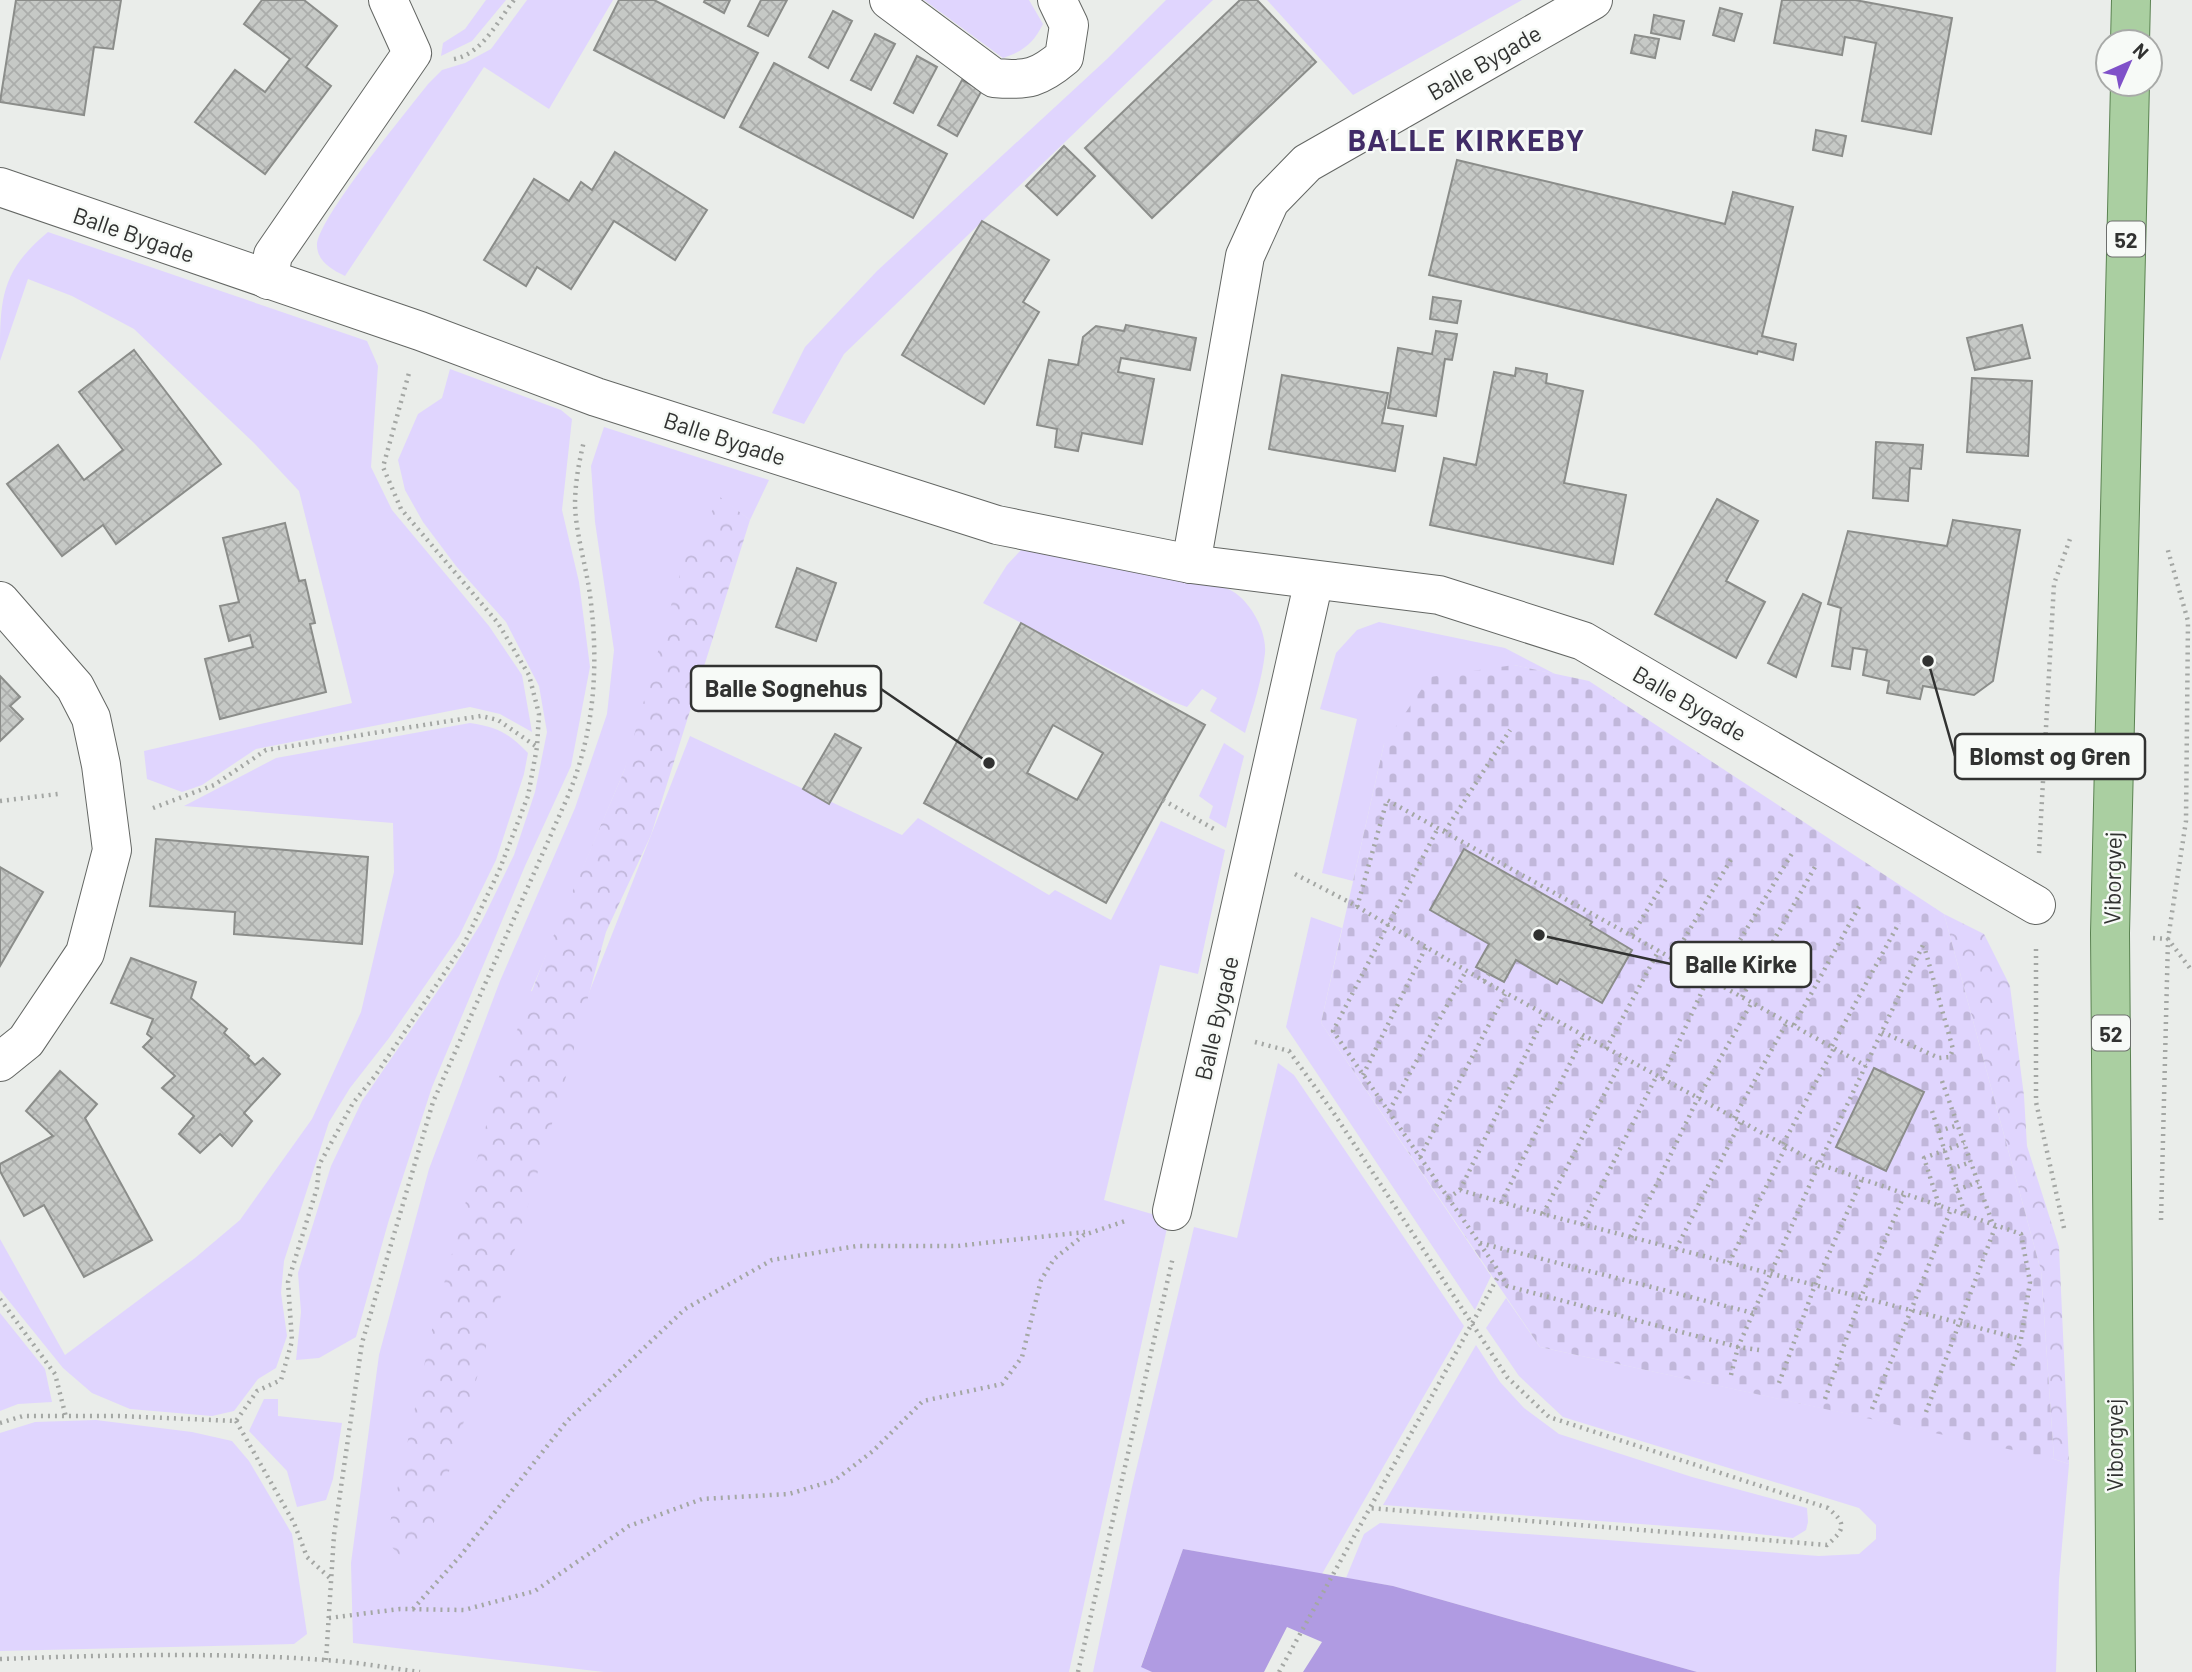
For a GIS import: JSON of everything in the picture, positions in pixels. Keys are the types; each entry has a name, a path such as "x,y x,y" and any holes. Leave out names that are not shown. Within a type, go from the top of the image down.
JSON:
{"main road":[{"path":"2130,28 2131,0"},
{"name":"Viborgvej","path":"2116,1672 2110,933 2130,98"}],"street":[{"path":"268,280 273,255 412,53 388,0"},
{"path":"889,0 994,78 1015,80 1043,74 1065,57 1069,24 1057,0"},
{"name":"Balle Bygade","path":"1191,564 1245,257 1270,201 1307,163 1593,0"},
{"name":"Balle Bygade","path":"0,187 421,331 596,397 997,524 1191,564 1439,595 1583,641 2036,905"},
{"name":"Balle Bygade","path":"1172,1211 1314,580"},
{"path":"0,601 75,687 91,718 104,789 111,850 85,953 26,1041 0,1062"}],"path":[{"path":"412,53 442,61 466,57 484,41 514,0"},
{"path":"236,1421 257,1391 281,1380 292,1341 288,1282 317,1188 318,1165 354,1103 464,944 499,871 528,796 537,747 539,714 529,675 498,623 401,509 383,467 421,331"},
{"path":"326,1660 334,1535 362,1343 433,1102 568,796 586,741 594,691 596,642 575,506 578,468 596,397"},
{"path":"2066,1232 2036,1102 2036,905 2054,584 2073,533"},
{"path":"2161,1228 2168,939 2186,821 2188,635 2188,621 2165,541"},
{"path":"0,801 104,789 148,810 214,785 266,750 481,716 498,720 537,747"},
{"path":"1445,831 1510,730"},
{"path":"1163,800 1357,907 1505,994 1819,1164 2021,1234 2030,1282 2021,1339 2012,1367"},
{"path":"1357,907 1387,800 1866,1066"},
{"path":"1438,828 1333,1031 1507,1286 1738,1347 1759,1350"},
{"path":"1715,982 1794,850"},
{"path":"1673,958 1732,856"},
{"path":"1742,997 1816,865"},
{"path":"1632,934 1667,877"},
{"path":"1794,1025 1861,904"},
{"path":"1729,1262 1833,1047 1899,923"},
{"path":"1731,1375 1738,1347 1819,1164 1923,945 1953,1049 1950,1058 1939,1058 1882,1032"},
{"path":"1363,1075 1426,947"},
{"path":"1606,1049 1659,950"},
{"path":"1389,1111 1466,971"},
{"path":"1484,982 1489,974"},
{"path":"1582,1225 1660,1077 1708,978"},
{"path":"1420,1157 1505,994"},
{"path":"1631,1237 1698,1098 1752,1002"},
{"path":"1448,1198 1460,1190 1545,1015"},
{"path":"1734,1118 1787,1022"},
{"path":"1213,1031 1289,1051 1333,1112 1507,1377 1549,1417 1828,1508 1841,1518 1843,1526 1827,1545 1369,1508"},
{"path":"1501,1203 1583,1037"},
{"path":"1543,1214 1623,1058"},
{"path":"1926,1412 1994,1224 1942,1081"},
{"path":"1932,1111 1966,1214"},
{"path":"1675,1249 1741,1121"},
{"path":"1938,1131 1958,1125"},
{"path":"1939,1205 1924,1158 1964,1143"},
{"path":"1951,1169 1971,1162"},
{"path":"1779,1382 1815,1285 1862,1179"},
{"path":"1957,1190 1978,1182"},
{"path":"1460,1190 1582,1225 2021,1339"},
{"path":"1825,1399 1861,1297 1905,1193"},
{"path":"1872,1409 1951,1209"},
{"path":"329,1618 412,1609 464,1610 535,1591 629,1526 702,1499 789,1494 835,1480 873,1451 923,1401 1002,1384 1022,1357 1041,1280 1054,1259 1084,1234 1122,1221 1172,1211 1179,1231 1078,1672"},
{"path":"412,1609 461,1555 567,1421 685,1308 772,1260 857,1246 957,1247 1093,1232"},
{"path":"1478,1242 1753,1313"},
{"path":"1279,1672 1500,1273"},
{"path":"0,1299 55,1374 66,1417"},
{"path":"0,1423 23,1416 119,1416 236,1421"},
{"path":"236,1421 294,1522 307,1557 331,1580"},
{"path":"0,1659 74,1656 242,1657 326,1660 420,1672"}],"green space":[{"path":"486,0 506,0 472,41 441,56 443,43 465,29"},
{"path":"527,0 613,0 549,109 484,67 345,276 330,268 318,252 320,233 364,166 428,84 442,70 465,63 491,49"},
{"path":"924,0 1029,0 1043,24 1027,46 1003,58"},
{"path":"1166,0 1213,0 844,354 804,424 772,413 805,347 877,271 1107,59"},
{"path":"1267,0 1522,0 1353,95"},
{"path":"48,232 367,341 378,366 371,467 392,510 489,626 522,675 532,732 500,714 470,707 256,749 202,785 182,792 147,779 144,751 352,703 299,491 254,443 134,329 72,296 28,279 0,361 1,320 6,288 20,260"},
{"path":"450,369 561,410 572,419 562,510 579,582 590,667 571,766 525,866 432,1087 388,1223 356,1337 319,1358 296,1360 301,1312 298,1273 331,1166 362,1101 481,923 514,855 535,792 547,732 539,686 506,622 456,566 423,522 405,490 398,460 418,414 442,398"},
{"path":"604,427 769,480 750,520 720,498 624,771 531,991 583,1008 690,736 902,835 918,818 1049,895 1055,890 1111,920 1161,821 1225,850 1198,974 1160,965 1104,1200 1169,1219 1069,1672 604,1672 353,1643 351,1563 379,1355 429,1169 500,981 575,808 607,714 614,650 595,522 591,466"},
{"path":"720,497 750,520 651,835 606,932 570,1063 427,1546 405,1561 386,1541 433,1325 499,1077 550,944 624,771 684,560"},
{"path":"1021,550 1202,580 1236,593 1255,616 1265,644 1262,673 1245,733 1210,711 1217,698 1202,689 1187,707 1171,701 983,603 1007,565"},
{"path":"1379,622 1505,648 1555,674 1514,665 1384,744 1353,881 1322,873 1357,719 1320,709 1336,653 1357,630"},
{"path":"1514,665 1589,681 1944,914 2041,1271 2054,1459 1540,1347 1321,1023 1384,744 1430,677"},
{"path":"470,723 502,732 521,746 528,753 524,774 496,860 459,936 389,1038 350,1088 329,1122 284,1261 281,1293 287,1336 276,1368 258,1379 234,1411 212,1416 130,1409 92,1393 63,1368 0,1290 0,1239 65,1355 195,1258 240,1220 312,1119 361,1012 394,872 393,823 184,806 276,758"},
{"path":"1224,743 1244,756 1226,828 1209,818 1213,806 1199,796"},
{"path":"1944,914 1984,934 2010,986 2024,1096 2027,1146 2059,1247 2069,1464 2054,1459 2041,1271"},
{"path":"1311,917 1342,928 1321,1023 1491,1276 1475,1310 1286,1027"},
{"path":"1278,1063 1294,1075 1464,1326 1322,1574 1183,1549 1141,1666 1152,1672 1093,1672 1132,1487 1194,1227 1237,1238"},
{"path":"1506,1298 1540,1347 2048,1457 2069,1464 2059,1580 2056,1672 1697,1672 1393,1586 1346,1578 1364,1534 1380,1523 1819,1556 1859,1554 1876,1539 1876,1525 1859,1508 1563,1417 1519,1376 1486,1328"},
{"path":"0,1313 45,1369 52,1402 18,1404 0,1411"},
{"path":"1476,1345 1500,1382 1524,1408 1559,1434 1692,1477 1807,1508 1806,1530 1793,1538 1722,1530 1383,1505"},
{"path":"264,1399 278,1399 278,1416 342,1423 333,1479 326,1500 297,1507 287,1471 249,1431"},
{"path":"96,1420 192,1432 232,1441 249,1461 292,1534 307,1634 294,1644 0,1651 0,1433 35,1422"}],"shaded area":[{"path":"1183,1549 1393,1586 1697,1672 1303,1672 1322,1642 1287,1627 1264,1672 1152,1672 1141,1667"}],"building":[{"path":"16,0 121,0 113,49 94,47 84,115 0,102"},
{"path":"262,0 304,0 337,26 306,67 331,86 265,174 195,122 235,70 265,92 290,59 244,24"},
{"path":"619,0 654,0 758,53 724,118 594,50"},
{"path":"730,0 724,13 704,2"},
{"path":"761,0 787,0 768,36 748,26"},
{"path":"1240,0 1257,0 1316,62 1152,218 1085,148"},
{"path":"1782,0 1855,0 1952,18 1931,134 1862,121 1876,43 1845,37 1842,55 1774,43"},
{"path":"1720,8 1742,14 1734,41 1713,35"},
{"path":"833,11 852,21 828,68 809,57"},
{"path":"1654,15 1684,21 1680,39 1651,33"},
{"path":"875,34 895,44 871,90 851,80"},
{"path":"1635,35 1659,39 1655,58 1631,53"},
{"path":"917,56 937,67 913,113 894,103"},
{"path":"774,63 947,154 913,218 740,127"},
{"path":"962,80 982,90 957,136 938,125"},
{"path":"1816,130 1846,136 1842,156 1813,150"},
{"path":"1064,146 1095,176 1057,215 1026,186"},
{"path":"615,152 707,210 675,260 614,221 571,289 537,267 526,286 484,260 534,179 569,201 581,182 592,190"},
{"path":"1457,160 1725,224 1733,192 1793,207 1762,336 1796,344 1793,360 1758,351 1757,354 1429,275"},
{"path":"982,221 1049,260 1023,302 1039,312 984,404 902,355"},
{"path":"1433,297 1461,301 1457,323 1430,319"},
{"path":"1126,325 1196,338 1190,370 1121,358 1118,372 1154,379 1142,444 1082,433 1078,451 1055,447 1057,429 1037,425 1049,360 1078,365 1083,337 1096,326 1124,331"},
{"path":"2022,325 2030,358 1975,370 1967,338"},
{"path":"1436,331 1457,334 1452,360 1445,359 1436,416 1388,408 1398,348 1432,354"},
{"path":"134,350 221,464 116,544 103,525 62,556 7,484 58,445 84,480 123,450 79,392"},
{"path":"1516,368 1547,374 1546,383 1583,391 1564,483 1626,495 1613,564 1430,525 1444,458 1476,465 1494,372 1515,376"},
{"path":"1282,375 1388,393 1382,423 1403,426 1395,471 1269,449"},
{"path":"1972,378 2032,381 2028,456 1967,452"},
{"path":"1876,442 1923,445 1921,469 1910,468 1908,501 1873,498"},
{"path":"1717,499 1758,521 1726,581 1765,602 1736,658 1655,614"},
{"path":"1953,520 2020,530 1993,681 1974,695 1923,686 1920,699 1887,693 1889,681 1863,675 1867,650 1853,648 1850,669 1832,666 1841,608 1828,604 1848,531 1947,546"},
{"path":"285,523 299,581 305,580 315,623 310,624 326,692 220,719 205,659 253,647 250,635 229,641 220,606 239,602 223,538"},
{"path":"797,568 836,583 816,641 776,627"},
{"path":"1803,594 1821,603 1796,677 1768,663"},
{"path":"1021,623 1205,725 1106,903 924,803","holes":["1053,725 1103,753 1077,800 1027,773"]},
{"path":"0,676 20,697 10,706 23,719 0,741"},
{"path":"835,734 861,748 829,804 803,789"},
{"path":"156,839 368,857 362,944 234,934 235,912 150,906"},
{"path":"1464,849 1592,922 1590,925 1632,950 1602,1003 1560,979 1557,984 1516,960 1504,982 1476,967 1489,944 1430,910"},
{"path":"0,867 43,892 0,966"},
{"path":"131,958 196,982 191,998 227,1029 224,1033 255,1065 263,1058 280,1074 244,1113 252,1121 232,1146 220,1134 200,1153 179,1134 194,1116 162,1088 175,1076 143,1047 152,1038 147,1034 153,1019 111,1003"},
{"path":"1874,1068 1924,1092 1886,1171 1836,1147"},
{"path":"60,1071 97,1104 85,1118 152,1240 84,1277 44,1205 24,1216 0,1171 0,1164 53,1136 26,1111"}],"place":[{"name":"Blomst og Gren","path":"1928,661"},
{"name":"Balle Sognehus","path":"989,763"},
{"name":"Balle Kirke","path":"1539,935"}],"district":[{"name":"BALLE KIRKEBY","path":"1467,139"}]}
